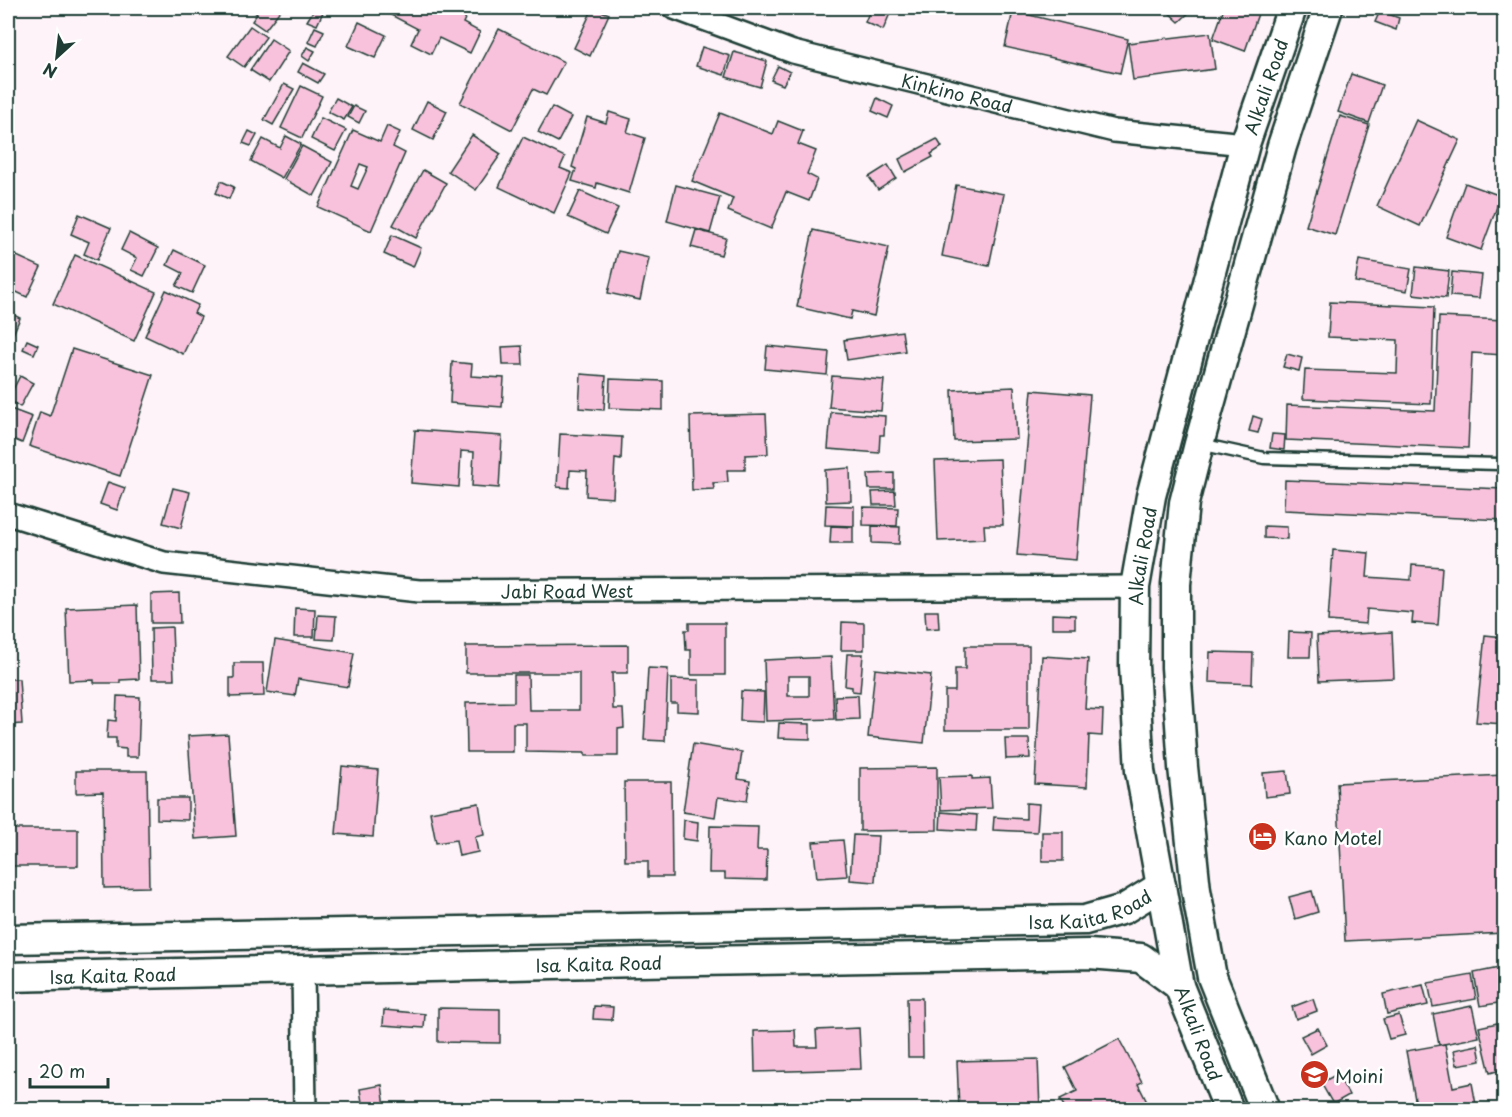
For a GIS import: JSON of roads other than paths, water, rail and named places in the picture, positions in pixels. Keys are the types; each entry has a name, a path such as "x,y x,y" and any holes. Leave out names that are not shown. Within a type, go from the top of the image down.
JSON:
{"main road":[{"name":"Alkali Road","path":"1229,1110 1179,986 1140,771 1134,666 1135,587 1151,496 1245,144 1292,8"},
{"name":"Alkali Road","path":"1265,1110 1212,977 1196,890 1183,767 1176,667 1176,584 1184,503 1199,444 1282,146 1328,8"},
{"name":"Isa Kaita Road","path":"8,939 1084,920 1124,909 1161,886"},
{"path":"635,928 639,962"},
{"name":"Isa Kaita Road","path":"8,977 1089,954 1141,958 1179,986"}],"street":[{"name":"Kinkino Road","path":"675,8 793,52 1102,128 1245,144"},
{"name":"Jabi Road West","path":"8,514 164,563 419,591 1135,587"},
{"path":"303,970 305,1110"}],"lane":[{"path":"1199,444 1264,459 1499,465"}],"place":[{"name":"Kano Motel","path":"1263,837"},
{"name":"Moini","path":"1314,1075"}]}
